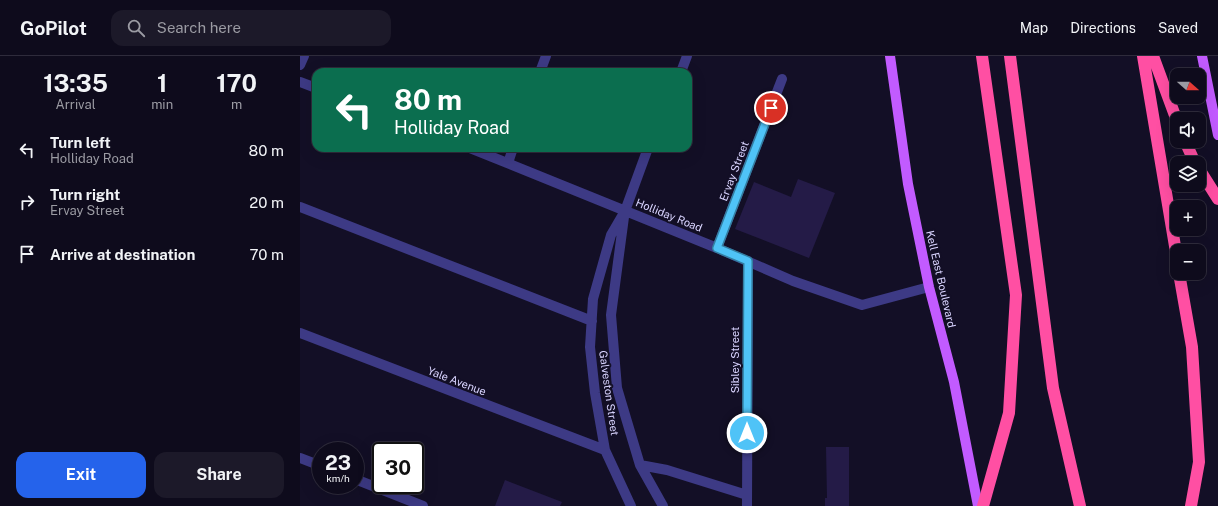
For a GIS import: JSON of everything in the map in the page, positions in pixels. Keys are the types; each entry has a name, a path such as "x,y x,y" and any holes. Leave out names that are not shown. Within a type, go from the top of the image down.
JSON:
{"highway":[{"path":"980,505 1009,413 1016,295 982,56"},
{"path":"1010,56 1053,388 1080,506"},
{"path":"1143,56 1175,244"},
{"path":"1152,56 1174,112"},
{"path":"1206,181 1218,199"},
{"path":"1181,280 1192,347 1199,462 1191,506"}],"main road":[{"name":"Kell East Boulevard","path":"890,56 908,184 929,287 954,382 980,505"},
{"path":"1202,56 1218,135"}],"street":[{"path":"300,65 304,56"},
{"path":"542,68 546,56"},
{"path":"682,68 687,56"},
{"name":"Ervay Street","path":"717,248 782,79"},
{"path":"300,82 312,86"},
{"name":"Holliday Road","path":"480,152 717,248 793,281 862,305 929,287"},
{"path":"508,163 512,152"},
{"name":"Galveston Street","path":"631,506 605,450 594,385 590,347 593,299 611,235 625,211 647,152"},
{"path":"300,207 592,321"},
{"name":"Galveston Street","path":"625,211 611,315 617,388 640,465 663,506"},
{"name":"Sibley Street","path":"747,506 748,261"},
{"name":"Yale Avenue","path":"300,334 605,450"},
{"path":"300,458 312,463"},
{"path":"640,465 667,470 747,495"},
{"path":"364,483 424,506"}],"building":[{"path":"798,179 835,193 809,258 735,229 754,182 791,197"},
{"path":"826,447 849,447 849,506 825,506 825,498 827,498"},
{"path":"505,480 562,502 560,506 495,506"}],"route":[{"path":"747,433 748,261 717,248 771,108"}]}
